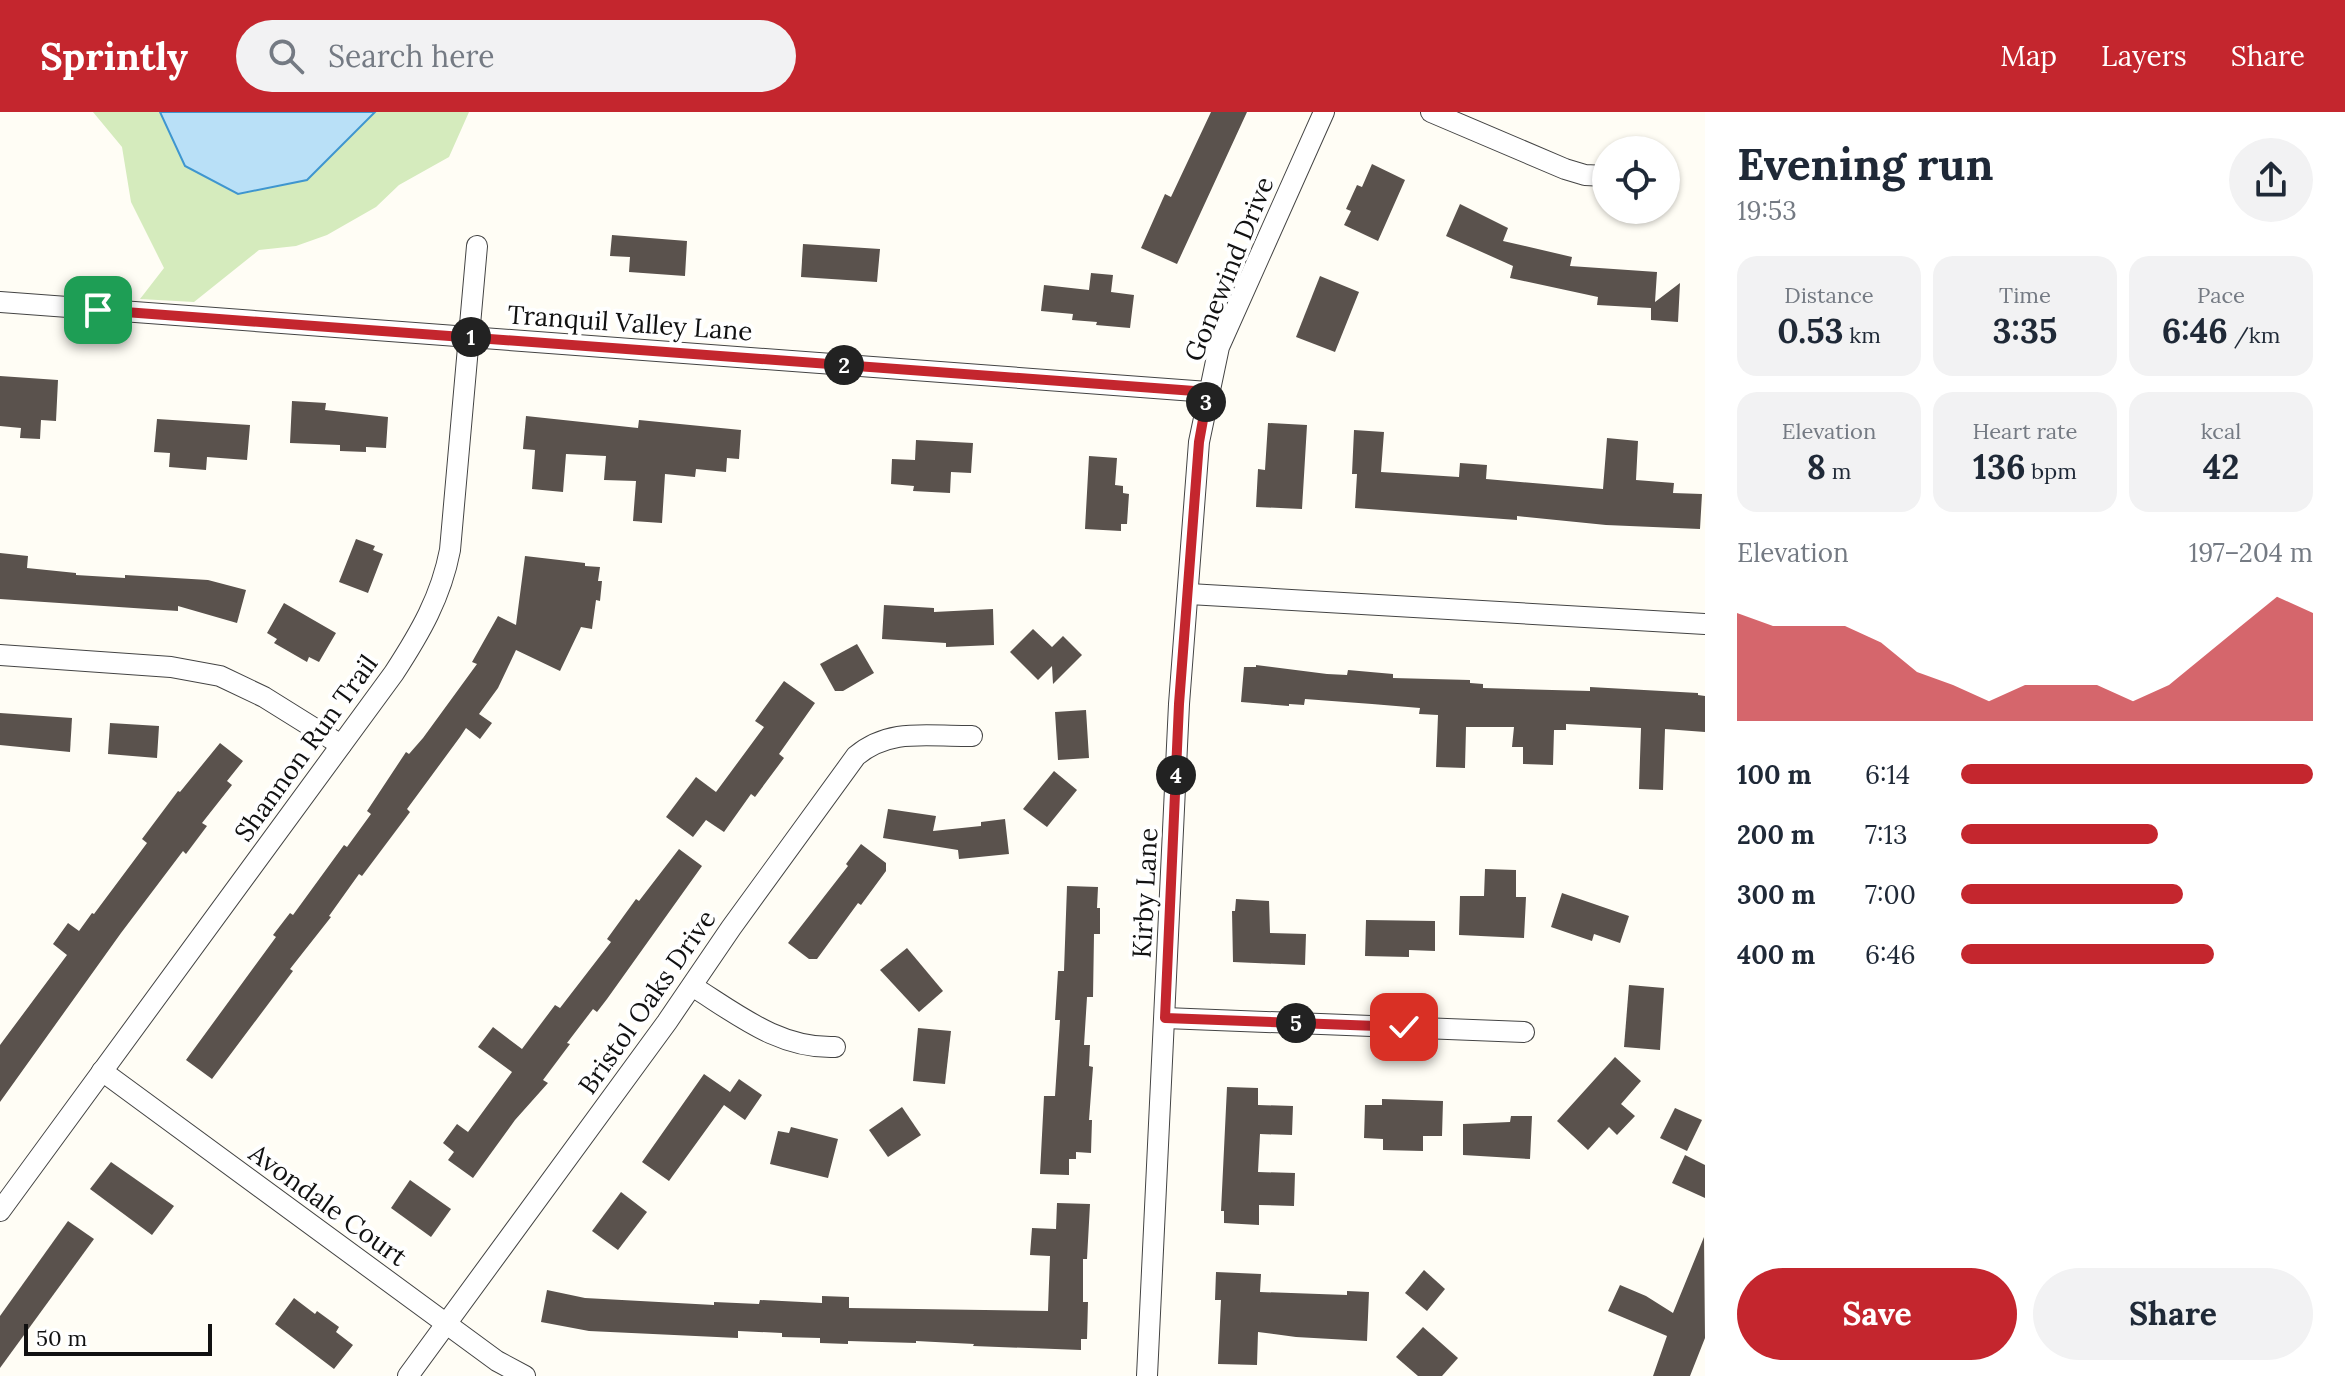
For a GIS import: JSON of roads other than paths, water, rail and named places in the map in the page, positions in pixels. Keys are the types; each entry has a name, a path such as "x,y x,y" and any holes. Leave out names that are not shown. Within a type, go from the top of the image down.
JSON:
{"street":[{"name":"Gonewind Drive","path":"1189,594 1199,442 1219,347 1324,112"},
{"path":"1431,112 1565,169 1592,175"},
{"name":"Shannon Run Trail","path":"0,1211 341,745 415,640 440,591 450,550 477,246"},
{"name":"Tranquil Valley Lane","path":"0,302 1208,392"},
{"path":"1189,594 1705,624"},
{"name":"Kirby Lane","path":"1147,1376 1179,704 1189,594"},
{"path":"0,655 171,667 220,676 264,697 341,745"},
{"name":"Bristol Oaks Drive","path":"408,1376 856,756 884,738 972,736"},
{"path":"692,986 766,1033 804,1046 835,1047"},
{"path":"1165,1018 1524,1032"},
{"name":"Avondale Court","path":"102,1071 497,1361 525,1376"}],"water":[{"path":"160,112 375,112 307,180 238,194 185,166"}]}
